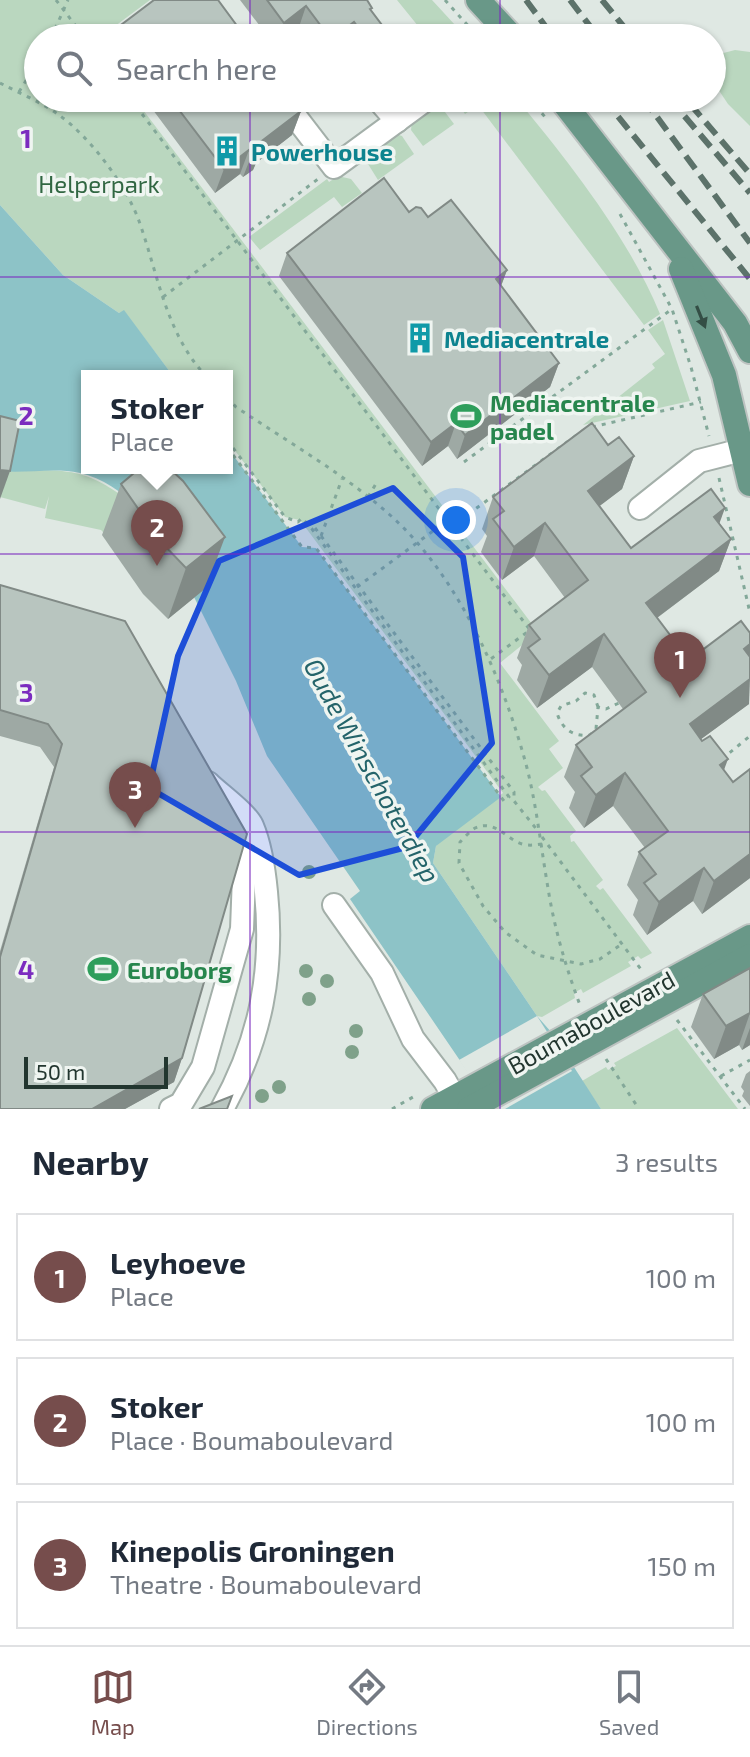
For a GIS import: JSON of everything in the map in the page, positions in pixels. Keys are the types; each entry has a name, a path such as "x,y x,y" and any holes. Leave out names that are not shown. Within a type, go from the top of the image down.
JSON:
{"main road":[{"path":"478,0 499,24"},
{"path":"571,112 671,245 735,323 750,351"},
{"path":"671,245 724,375 746,449 750,484"},
{"name":"Boumaboulevard","path":"460,1102 568,1046 653,988 750,937"},
{"name":"Boumaboulevard","path":"568,1046 596,1041 653,988 750,956"}],"street":[{"path":"292,112 334,167 393,112"},
{"path":"640,508 699,461 746,449"},
{"path":"171,1109 181,1104 203,1067 242,929 244,876 235,829 201,774 251,824 264,874 270,933 267,979 253,1042 237,1083 222,1109"},
{"path":"334,905 382,973 413,1039 460,1102"}],"path":[{"path":"56,0 74,24"},
{"path":"58,24 68,0"},
{"path":"445,0 466,24"},
{"path":"0,83 24,95"},
{"path":"19,92 24,84"},
{"path":"53,112 97,153 118,181 138,218 171,323 200,370"},
{"path":"140,112 530,630 488,661"},
{"path":"541,112 548,121"},
{"path":"163,297 334,167"},
{"path":"620,214 672,309 701,402 750,613"},
{"path":"464,462 672,309"},
{"path":"452,526 580,430 701,402"},
{"path":"233,404 343,478 391,515 447,580 488,661 527,768 548,890 582,1009"},
{"path":"233,448 285,517 298,522 302,518 320,537"},
{"path":"233,455 302,547 316,548 504,801 507,798 514,801 540,834 745,1109"},
{"path":"320,537 343,478"},
{"path":"368,497 377,482"},
{"path":"356,588 448,520"},
{"path":"315,528 507,798"},
{"path":"356,588 514,792 514,801"},
{"path":"585,693 594,695 598,707 594,732 584,736 569,732 557,713 561,706 576,701 585,693"},
{"path":"598,707 606,709 619,703"},
{"path":"721,760 750,736"},
{"path":"542,844 527,846 500,830 475,828 460,842 459,863 483,906 505,932 537,955 581,964 600,959 622,944"},
{"path":"596,1041 639,1109"},
{"path":"721,1076 750,1060"}],"highlighted area":[{"path":"393,488 463,557 492,743 407,847 299,875 149,788 178,656 219,561"}],"green space":[{"name":"Helperpark","path":"0,0 150,0 118,24 24,24 24,112 145,112 538,632 500,663 559,741 549,749 563,768 538,787 545,790 576,831 570,836 571,842 574,841 603,880 596,886 600,890 603,888 652,953 641,959 638,956 628,962 631,966 583,993 581,989 574,993 575,998 542,1017 537,1016 433,863 436,846 441,839 503,793 300,520 285,517 233,448 233,370 168,370 124,311 119,313 63,275 0,205"},
{"path":"397,0 432,0 454,24 416,24"},
{"path":"726,52 750,52 750,126 726,101"},
{"path":"426,112 445,112 454,124 423,146 411,130 412,121"},
{"path":"483,112 527,112 576,174 615,229 647,285 660,314 644,325"},
{"path":"396,134 402,136 414,154 378,180 368,164 370,153"},
{"path":"338,176 351,179 362,193 342,207 334,197 260,250 249,237 327,179 329,182"},
{"path":"663,320 690,401 583,425 655,368 652,364 665,354 648,330"},
{"path":"23,470 83,475 136,505 104,533 45,518 49,496 45,509 0,497 3,472"},
{"path":"677,1028 738,1109 601,1109 582,1081 606,1067 608,1070 616,1066 614,1063"}],"water":[{"path":"0,205 63,275 119,313 124,310 169,370 81,370 81,473 0,471"},
{"name":"Oude Winschoterdiep","path":"233,455 302,547 316,548 501,797 436,846 433,863 601,1109 493,1109 350,899 360,891 267,756 236,681 194,597 206,588 150,520 117,490 83,474 233,474"}],"pier":[{"path":"537,1016 572,1071 505,1109 492,1109 459,1060"}],"building":[{"path":"154,0 218,0 236,24 122,24"},
{"path":"267,0 367,0 381,24 320,24 306,6 284,23"},
{"path":"181,112 300,112 259,143 262,146 252,154 249,150 224,169"},
{"name":"Mediacentrale","path":"384,178 409,212 416,207 421,208 428,217 451,200 507,270 496,279 559,363 465,435 456,423 431,442 287,253"},
{"path":"0,416 20,421 10,471 0,470"},
{"path":"592,423 608,445 619,437 634,456 588,491 631,548 711,489 725,508 714,517 731,539 646,603 689,660 741,621 750,633 750,644 744,649 750,657 750,679 690,724 702,741 710,736 728,759 720,765 733,782 750,769 750,854 714,881 704,868 659,902 644,883 656,874 639,852 668,831 625,773 596,795 581,776 592,767 576,745 646,692 604,634 549,675 528,648 540,639 529,625 588,580 545,523 514,547 493,519 504,511 493,497"},
{"path":"133,474 175,474 225,537 186,568 162,543 121,484"},
{"name":"Euroborg","path":"0,585 125,621 247,834 182,1058 92,1109 0,1109 0,957 62,744 48,724 0,710"},
{"path":"750,968 750,1013 726,1026 703,994"},
{"path":"232,1096 227,1109 199,1109"}],"railway":[{"path":"526,0 544,24"},
{"path":"570,0 588,24"},
{"path":"602,0 622,24"},
{"path":"614,112 750,279"},
{"path":"653,112 750,243"},
{"path":"681,112 750,193"},
{"path":"697,112 750,174"}],"place":[{"name":"Powerhouse","path":"227,151"},
{"name":"Mediacentrale","path":"420,338"},
{"name":"Mediacentrale padel","path":"466,416"},
{"name":"Stoker","path":"157,566"},
{"name":"Leyhoeve","path":"680,698"},
{"name":"Kinepolis Groningen","path":"135,828"},
{"name":"Euroborg","path":"103,969"}]}
